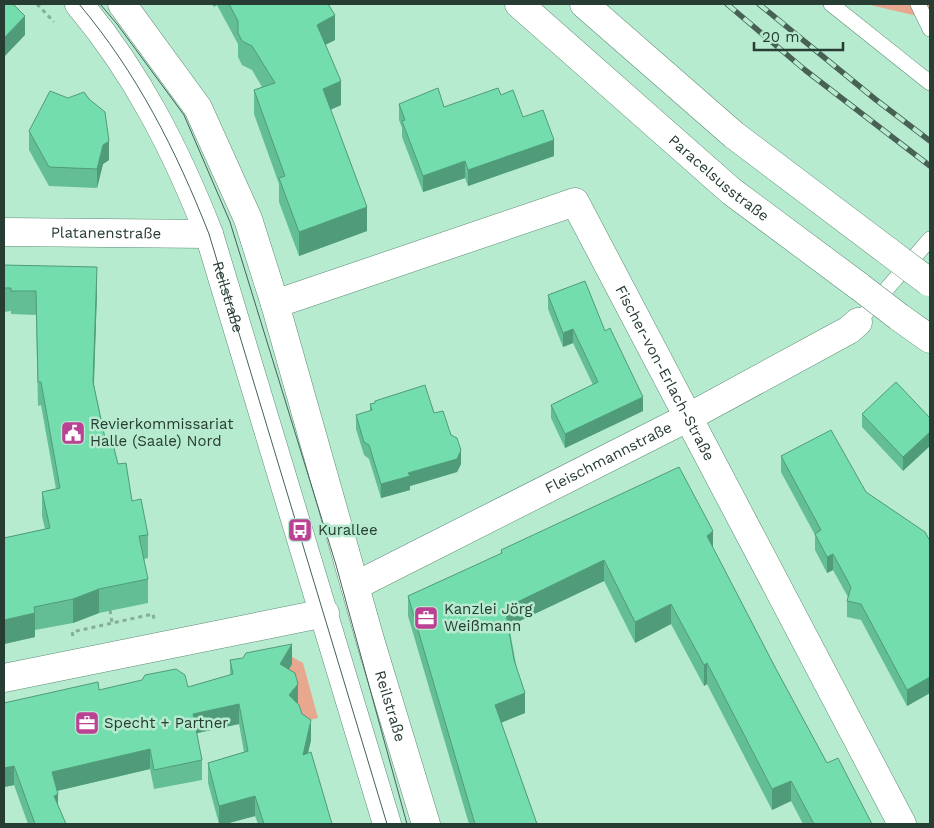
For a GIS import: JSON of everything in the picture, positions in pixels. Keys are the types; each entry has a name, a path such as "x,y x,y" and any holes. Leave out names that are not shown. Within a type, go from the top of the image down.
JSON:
{"street":[{"name":"Reilstraße","path":"79,4 104,33 162,125 185,172 209,234 325,613 387,824"},
{"name":"Reilstraße","path":"122,4 198,108 248,219 275,304 355,586 426,824"},
{"name":"Paracelsusstraße","path":"519,4 730,191 930,339"},
{"path":"584,4 734,135 930,282"},
{"name":"Fischer-von-Erlach-Straße","path":"275,304 575,202 902,824"},
{"name":"Platanenstraße","path":"4,232 209,234"},
{"name":"Fleischmannstraße","path":"355,586 687,418 849,330 858,322"},
{"path":"4,678 325,613 355,586"}],"lane":[{"path":"831,4 930,83"},
{"path":"918,4 930,29"},
{"path":"858,322 930,239"}],"path":[{"path":"110,610 112,624"},
{"path":"83,630 138,618"}],"shaded area":[{"path":"866,4 930,4 930,19"},
{"path":"287,654 303,663 318,718 297,723 288,691"}],"building":[{"path":"4,4 13,4 25,16 4,38"},
{"path":"229,4 328,4 335,15 317,25 341,81 323,89 367,207 299,232 279,178 285,176 254,90 275,83 252,46 242,41 238,33 238,21"},
{"path":"438,88 444,107 498,88 501,95 513,90 523,117 543,110 554,140 468,170 465,161 423,176 402,121 405,120 399,104"},
{"path":"50,91 68,98 84,92 89,99 105,112 109,141 103,145 97,169 49,167 29,131"},
{"name":"Revierkommissariat Halle (Saale) Nord","path":"4,265 97,267 93,382 105,438 111,436 118,464 126,463 132,501 141,499 148,535 139,536 148,579 99,589 73,599 34,607 35,613 4,620 4,538 50,528 42,492 60,488 41,382 38,382 36,291 11,291 11,288 4,288"},
{"path":"585,281 605,331 610,328 643,397 565,434 551,405 598,382 573,329 563,333 548,295"},
{"path":"896,382 930,418 930,432 903,457 862,414"},
{"path":"425,385 434,413 443,411 451,435 457,438 461,450 457,459 408,473 410,476 381,484 369,445 364,442 356,415 372,410 370,404 375,403 375,401"},
{"path":"831,430 866,492 925,532 930,541 930,677 907,690 861,604 847,601 851,587 833,554 827,557 815,534 821,530 781,456"},
{"path":"679,467 713,531 707,536 776,669 827,763 838,758 872,824 814,824 791,781 772,789 707,663 704,665 671,604 635,622 604,560 505,608 514,660 525,693 495,705 537,824 475,824 408,596 502,553 501,550"},
{"path":"292,644 280,664 295,673 298,684 289,695 299,705 302,714 311,720 303,755 311,752 332,824 264,824 255,796 219,806 208,763 248,751 239,704 193,714 202,760 154,770 150,749 52,772 58,794 54,796 66,824 35,824 14,766 4,768 4,703 98,682 99,690 142,680 145,675 176,669 185,675 188,687 233,674 230,660 243,658 246,653"}],"tram line":[{"path":"79,4 119,57 153,113 183,172 209,234 387,824"},
{"path":"100,4 184,115 230,222 336,565 407,824"}],"railway":[{"path":"727,4 805,70 930,166"},
{"path":"759,4 875,99 930,141"}],"place":[{"name":"Revierkommissariat Halle (Saale) Nord","path":"73,433"},
{"name":"Kurallee","path":"300,530"},
{"name":"Kanzlei Jörg Weißmann","path":"426,618"},
{"name":"Specht + Partner","path":"87,723"}]}
